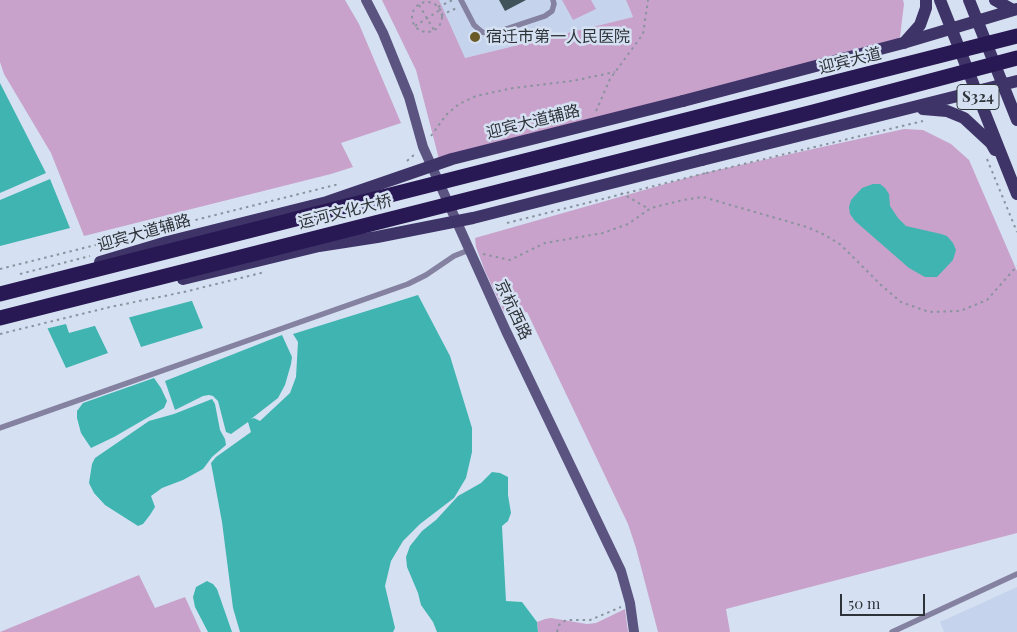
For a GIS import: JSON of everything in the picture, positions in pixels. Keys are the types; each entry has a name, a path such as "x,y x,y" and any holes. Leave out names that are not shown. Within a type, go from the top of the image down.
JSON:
{"highway":[{"name":"迎宾大道","path":"691,119 1017,36"},
{"name":"运河文化大桥","path":"0,318 813,112 1017,58"},
{"name":"运河文化大桥","path":"0,294 691,119"}],"main road":[{"name":"京杭西路","path":"366,0 383,33 409,97 422,147 621,571 630,603 634,632"},
{"path":"904,43 920,25 926,8 926,0"},
{"name":"S324","path":"940,0 1017,194"},
{"name":"S324","path":"969,0 1017,120"},
{"path":"995,0 1015,10"},
{"name":"迎宾大道辅路","path":"62,278 90,264 167,242 327,202 452,160 904,43 1015,10"},
{"path":"72,300 135,290 319,246 377,237 473,218 1017,81"},
{"path":"908,108 947,111 964,118 990,142 1009,175"}],"lane":[{"path":"462,3 474,25 482,32 491,34 545,16 552,11 553,0"},
{"path":"0,428 408,284 426,275 454,256 469,250"},
{"path":"892,632 1017,574"}],"path":[{"path":"438,8 452,0"},
{"path":"429,3 438,8 441,15 440,25 434,30 423,32 415,26 412,16 419,5 429,3"},
{"path":"441,15 462,3"},
{"path":"419,5 434,30"},
{"path":"415,26 440,10"},
{"path":"406,162 422,147 446,115 459,104 476,96 513,88 572,81 615,72"},
{"path":"592,111 602,109"},
{"path":"505,223 929,120"},
{"path":"985,156 1017,232"},
{"path":"400,164 418,158"},
{"path":"169,231 346,183"},
{"path":"0,269 341,184"},
{"path":"469,250 499,259 510,260 545,244 603,233 628,224 651,208 703,197 808,226 841,245 900,302 929,312 960,311 987,300 1017,266"},
{"path":"12,276 95,254"},
{"path":"0,334 110,306 184,292 264,273"},
{"path":"557,632 559,625 566,620 590,620 630,603"}],"shaded area":[{"path":"0,0 345,0 359,24 401,123 341,143 353,167 84,236 51,153 4,74 0,62"},
{"name":"宿迁市第一人民医院","path":"382,0 626,0 633,17 416,70"},
{"path":"382,0 439,0 465,58 633,17 626,0 903,0 904,4 900,37 888,47 440,163 416,70"},
{"path":"562,0 591,0 596,9 573,20"},
{"path":"0,83 46,173 0,193"},
{"path":"904,129 923,130 951,144 969,160 1017,271 1017,533 726,609 730,632 658,632 628,524 527,312 513,316 504,312 485,271 476,247 475,238 704,173"},
{"path":"50,179 70,228 0,246 0,200"},
{"path":"873,184 880,184 885,188 889,194 890,206 906,226 947,236 953,243 956,250 953,260 937,277 925,277 909,268 855,221 850,214 851,200 862,188"},
{"path":"111,273 190,296 203,328 141,347"},
{"path":"71,276 108,353 66,368 31,293"},
{"path":"418,295 450,356 472,428 472,452 466,478 454,498 420,524 403,541 391,561 385,586 395,628 393,632 240,632 233,608 222,522 211,463 216,457 251,432 248,422 231,434 226,432 218,401 213,396 203,396 175,410 165,381 282,335 292,357 291,364 285,385 278,398 251,419 254,418 260,421 290,393 296,377 298,342 293,334"},
{"path":"154,378 167,401 164,408 91,448 81,433 77,418 77,411 83,403"},
{"path":"212,399 226,445 212,457 203,469 183,480 162,488 151,496 155,507 143,524 138,526 105,505 94,493 89,483 92,464 95,458 149,421 174,414"},
{"path":"492,472 508,477 511,513 508,521 502,526 506,601 522,602 537,622 538,632 437,632 433,622 421,605 407,567 406,557 410,546 422,531 436,520 458,496 481,483"},
{"path":"139,575 155,608 185,597 201,632 0,632"},
{"path":"207,581 217,589 232,632 208,632 195,607 193,597 196,587"},
{"path":"1017,587 1017,632 944,632 940,622"},
{"path":"625,609 628,632 538,632 537,622 545,619 551,618 587,624 596,623"}],"pier":[{"path":"181,258 195,300 127,318 109,274 111,270"},
{"path":"73,275 98,325 69,333 66,324 45,329 29,294"}],"building":[{"path":"499,0 526,0 505,11"}],"place":[{"name":"宿迁市第一人民医院","path":"475,37"}]}
